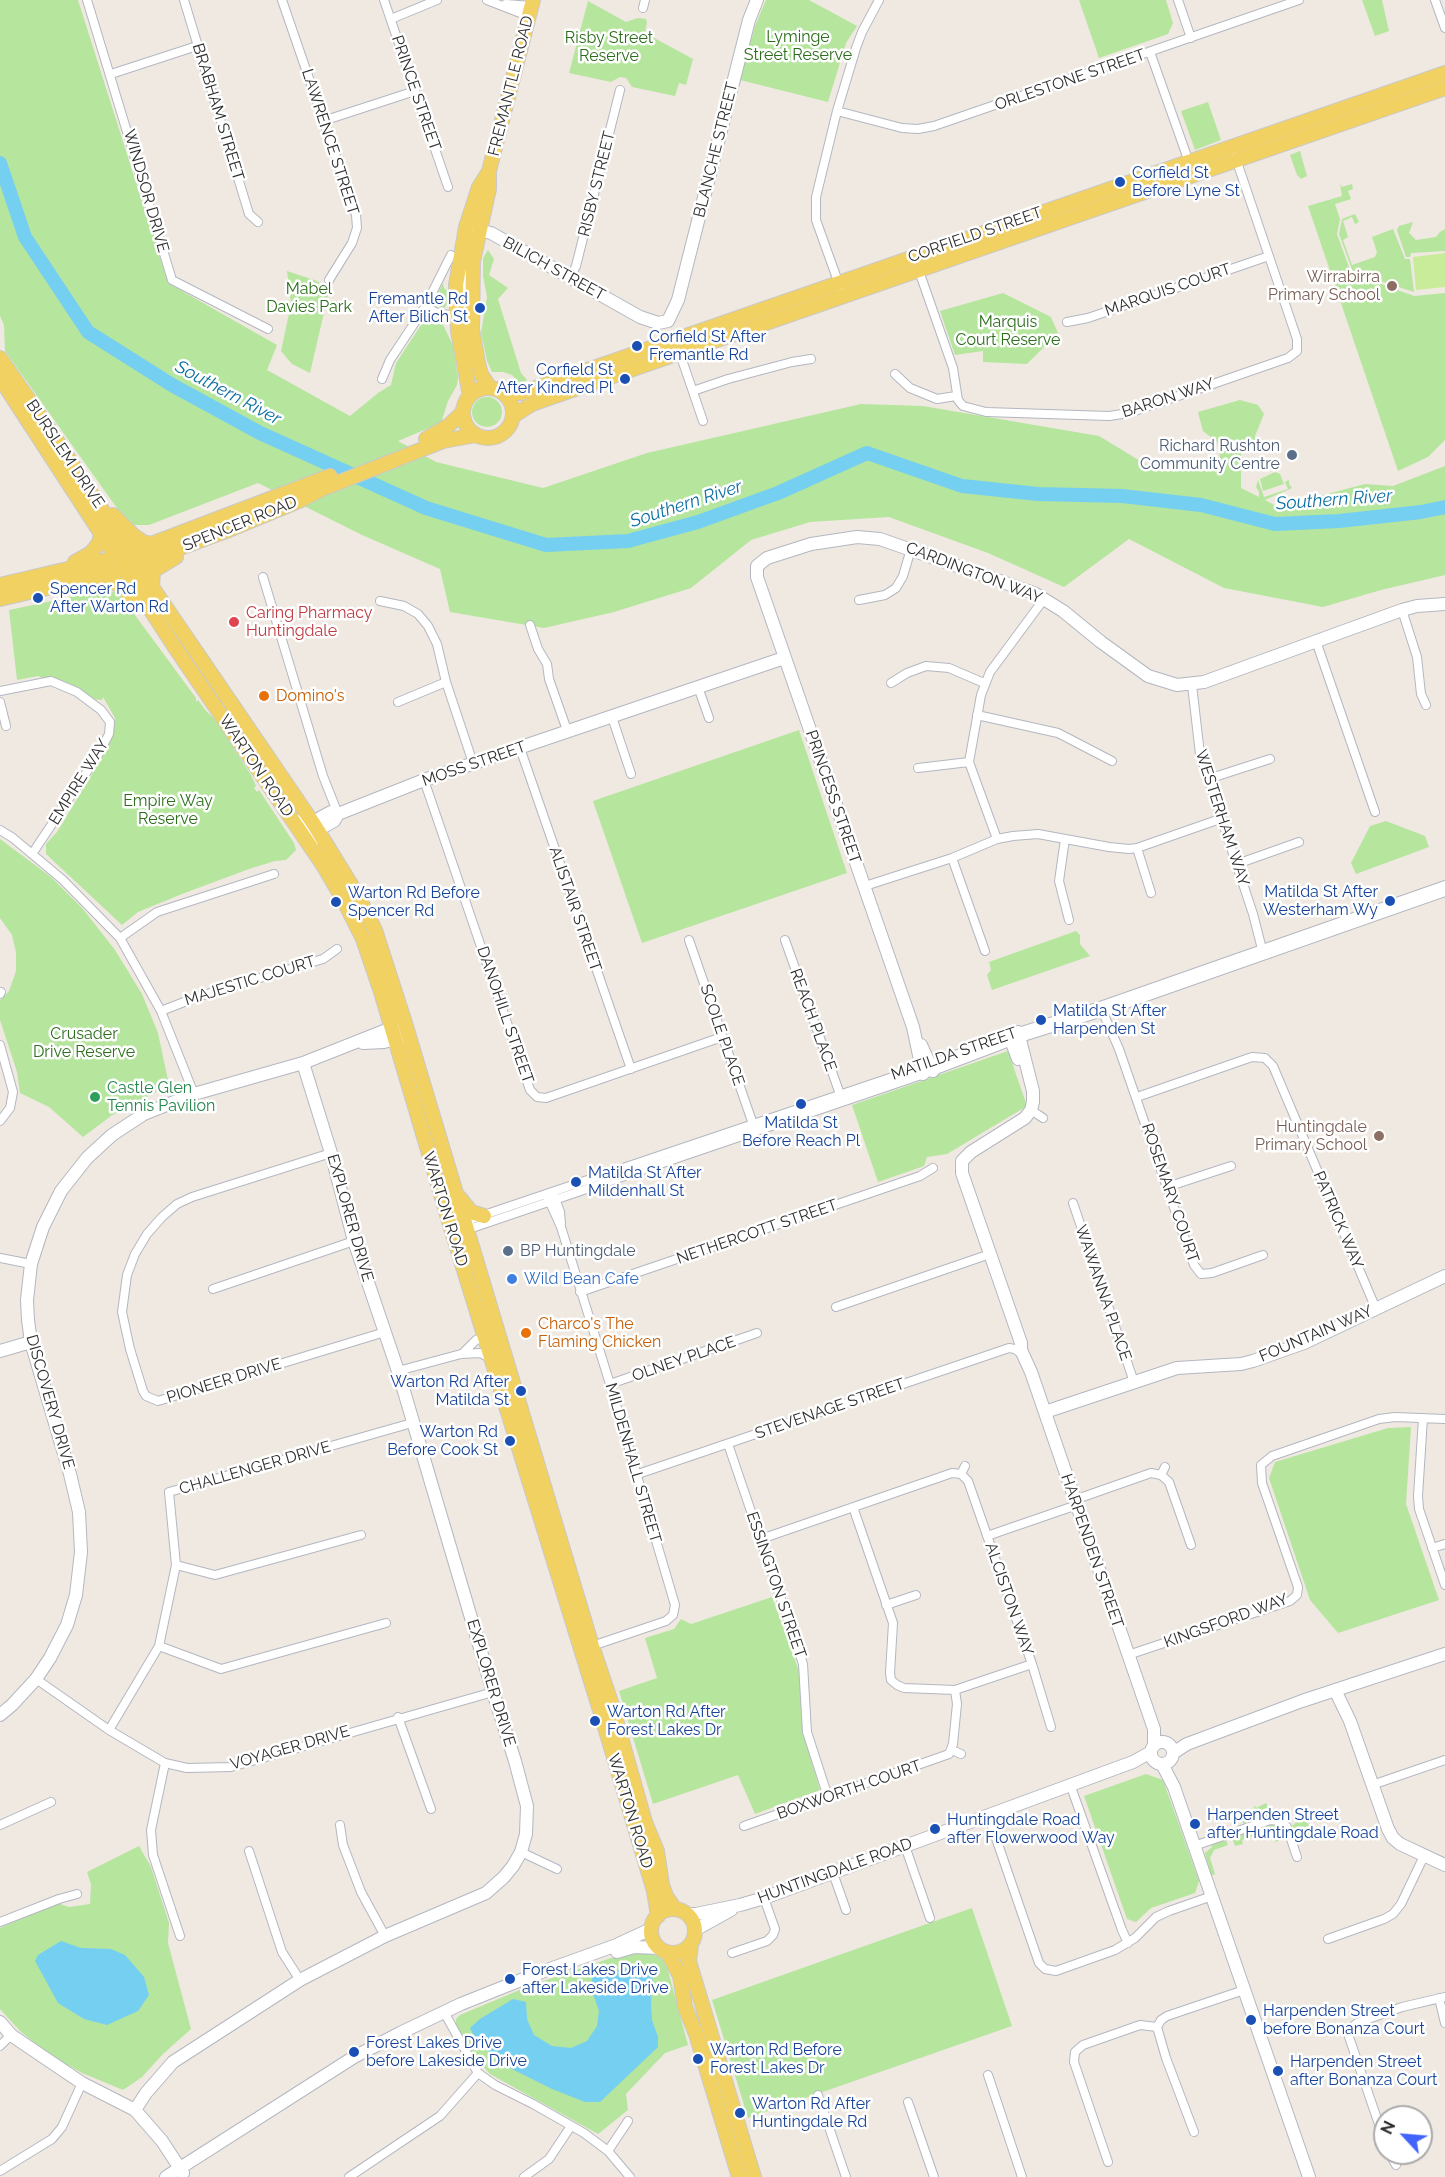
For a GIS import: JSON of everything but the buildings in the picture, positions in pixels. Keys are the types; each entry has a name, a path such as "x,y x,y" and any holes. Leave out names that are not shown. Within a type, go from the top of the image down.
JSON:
{"main road":[{"name":"FREMANTLE ROAD","path":"470,396 456,314 458,264 489,189 489,171 531,8"},
{"name":"CORFIELD STREET","path":"513,416 525,407 680,353 841,289 1189,162 1445,73"},
{"name":"CORFIELD STREET","path":"497,390 517,393 530,390 675,339 841,289 919,271 1445,88"},
{"name":"FREMANTLE ROAD","path":"473,229 472,329 482,374 497,390"},
{"name":"BURSLEM DRIVE","path":"0,358 78,472 129,552"},
{"name":"BURSLEM DRIVE","path":"0,378 116,556"},
{"path":"497,390 509,399 513,416 504,432 495,437 485,438 476,435 466,426 463,412 470,396 476,391 497,390"},
{"path":"37,411 49,444 46,450"},
{"name":"SPENCER ROAD","path":"0,585 129,552 321,485 441,432 463,412"},
{"name":"SPENCER ROAD","path":"382,460 443,441 476,435"},
{"path":"78,472 88,480 124,528 142,542 151,544"},
{"name":"SPENCER ROAD","path":"0,599 123,569 253,520 300,500 321,485"},
{"path":"152,587 153,571 162,564 240,529 253,520"},
{"path":"49,573 60,565 77,561 91,553 99,543 101,534"},
{"name":"WARTON ROAD","path":"129,552 315,826 358,896 375,930 465,1225 498,1366 654,1891 657,1916"},
{"name":"WARTON ROAD","path":"116,556 176,649 292,819 344,901 373,967 458,1251 487,1321"},
{"path":"95,576 110,580 129,594 176,649"},
{"path":"230,702 229,712 247,746 247,754"},
{"path":"271,761 282,789 278,798"},
{"path":"455,1192 471,1212 484,1216"},
{"name":"WARTON ROAD","path":"498,1366 610,1699 645,1822 657,1851 662,1885 681,1911 694,1924 695,1930"},
{"path":"681,1911 668,1910 657,1916 651,1929 655,1943 664,1950 678,1969 685,2007 696,2034 739,2177"},
{"path":"695,1930 689,1961 754,2177"},
{"path":"664,1950 681,1952 691,1945"}],"street":[{"name":"WINDSOR DRIVE","path":"87,0 172,280 268,329"},
{"name":"BRABHAM STREET","path":"184,0 249,213 258,222"},
{"name":"LAWRENCE STREET","path":"282,0 356,215 357,228 352,243 329,280"},
{"name":"PRINCE STREET","path":"384,0 448,187"},
{"path":"391,19 437,0"},
{"path":"487,0 531,8"},
{"name":"BLANCHE STREET","path":"640,317 644,323 659,331 667,330 675,322 678,300 749,20 757,0"},
{"path":"841,289 816,220 816,197 837,111 859,38 879,0"},
{"path":"1178,0 1191,38"},
{"name":"ORLESTONE STREET","path":"837,111 902,128 918,129 934,126 1299,0"},
{"path":"1435,0 1445,28"},
{"path":"111,74 197,46"},
{"path":"1150,52 1189,162"},
{"name":"RISBY STREET","path":"570,278 576,266 621,90"},
{"path":"324,121 415,91"},
{"name":"BARON WAY","path":"956,396 963,406 1000,414 1109,416 1129,413 1288,358 1296,351 1297,339 1231,147"},
{"name":"BILICH STREET","path":"473,229 490,233 640,317"},
{"path":"382,380 390,360 425,307 451,255"},
{"name":"MARQUIS COURT","path":"1067,322 1088,318 1269,256"},
{"path":"425,307 440,314 456,314 464,310 466,275 473,261"},
{"path":"895,374 910,388 937,399 956,396 953,368 919,271"},
{"path":"456,314 472,329"},
{"path":"675,339 703,421"},
{"path":"693,391 739,376 811,359"},
{"name":"CARDINGTON WAY","path":"757,566 767,558 811,543 857,537 880,539 1044,598 1148,676 1164,682 1192,685 1402,610 1445,604"},
{"path":"859,600 885,595 896,588 903,576 911,549"},
{"name":"PRINCESS STREET","path":"757,566 757,577 784,657 927,1069"},
{"path":"263,578 323,776 338,814"},
{"path":"997,839 969,762 977,715 984,683 1044,598"},
{"path":"380,601 404,606 418,614 428,626 437,644 446,682 473,763"},
{"path":"1402,610 1417,657 1421,694 1426,705"},
{"path":"530,625 538,649 547,664 549,679 568,733"},
{"path":"1316,641 1375,812"},
{"name":"MOSS STREET","path":"315,826 325,826 334,821 338,814 424,780 568,733 784,657"},
{"path":"891,683 907,673 926,666 949,668 984,683"},
{"name":"EMPIRE WAY","path":"0,691 51,681 78,692 101,710 110,722 109,735 98,755 32,854"},
{"path":"398,702 446,682"},
{"name":"WESTERHAM WAY","path":"1192,685 1197,734 1208,779 1267,950"},
{"path":"698,687 709,718"},
{"path":"0,702 6,726"},
{"path":"977,715 1058,733 1112,760"},
{"path":"612,717 631,774"},
{"name":"ALISTAIR STREET","path":"520,748 631,1069"},
{"path":"1208,779 1270,759"},
{"path":"918,768 969,762"},
{"name":"DANOHILL STREET","path":"424,780 530,1090 537,1097 546,1098 722,1038"},
{"path":"292,819 300,824 315,826 311,848"},
{"path":"865,886 952,858 997,839 1026,834 1118,849 1137,848 1220,819"},
{"path":"0,830 63,880 120,938 161,1011 194,1094"},
{"path":"1065,839 1059,880 1069,920"},
{"path":"1237,864 1299,842"},
{"path":"1137,848 1151,893"},
{"path":"952,858 985,951"},
{"path":"120,938 157,912 274,874"},
{"name":"MATILDA STREET","path":"465,1225 472,1228 552,1197 1104,1008 1445,885"},
{"name":"MATILDA STREET","path":"1267,950 1445,892"},
{"name":"SCOLE PLACE","path":"689,940 754,1127"},
{"name":"REACH PLACE","path":"785,940 841,1097"},
{"name":"MAJESTIC COURT","path":"161,1011 197,997 323,959 337,949"},
{"name":"ROSEMARY COURT","path":"1104,1008 1194,1265 1201,1274 1212,1273 1263,1255"},
{"name":"DISCOVERY DRIVE","path":"0,1715 36,1679 50,1658 67,1625 76,1595 81,1552 79,1512 31,1342 27,1300 31,1264 43,1227 61,1191 87,1158 112,1135 144,1114 194,1094 303,1063 354,1043 407,1029"},
{"path":"1014,1037 1033,1091 1034,1101 1031,1110 1043,1118"},
{"path":"0,1045 13,1092 10,1108 0,1121"},
{"name":"PATRICK WAY","path":"1137,1097 1252,1057 1265,1058 1273,1066 1376,1309"},
{"name":"EXPLORER DRIVE","path":"135,2110 173,2061 300,1980 385,1936 486,1893 504,1877 521,1852 526,1834 527,1806 515,1761 386,1332 354,1241 331,1153 303,1063"},
{"name":"HARPENDEN STREET","path":"1031,1110 1025,1118 971,1152 962,1161 962,1173 1022,1349 1025,1347 1032,1365 1032,1372 1045,1412 1309,2177"},
{"name":"PIONEER DRIVE","path":"331,1153 192,1197 177,1204 162,1217 147,1234 135,1254 127,1275 122,1312 130,1349 143,1391 146,1396 158,1401 386,1332"},
{"path":"430,1159 439,1166 455,1217 465,1225 458,1237 458,1251"},
{"path":"1167,1187 1231,1166"},
{"name":"NETHERCOTT STREET","path":"580,1292 920,1176 933,1168"},
{"name":"MATILDA STREET","path":"465,1225 484,1216 552,1197"},
{"name":"MILDENHALL STREET","path":"552,1197 560,1212 561,1227 580,1292 610,1384 675,1605 673,1615 666,1621 592,1646"},
{"name":"WAWANNA PLACE","path":"1072,1203 1134,1382"},
{"path":"213,1289 354,1241"},
{"path":"836,1307 990,1254"},
{"path":"0,1258 31,1264"},
{"name":"FOUNTAIN WAY","path":"1045,1412 1177,1368 1254,1361 1304,1343 1445,1276"},
{"name":"OLNEY PLACE","path":"610,1384 757,1333"},
{"path":"461,1354 477,1340 491,1336"},
{"path":"0,1352 31,1342"},
{"name":"STEVENAGE STREET","path":"635,1475 1008,1348 1022,1349"},
{"path":"398,1371 461,1354 480,1353 498,1366"},
{"name":"KINGSFORD WAY","path":"1128,1655 1290,1600 1297,1595 1298,1587 1262,1483 1258,1463 1379,1419 1395,1417 1445,1419"},
{"path":"1422,1418 1419,1509 1445,1585"},
{"name":"CHALLENGER DRIVE","path":"109,1730 159,1646 176,1565 169,1492 412,1423"},
{"name":"ESSINGTON STREET","path":"728,1444 803,1664 807,1732 828,1797"},
{"name":"ALCISTON WAY","path":"761,1539 963,1470 1032,1664 1051,1726"},
{"path":"987,1536 1151,1473 1163,1471 1191,1545"},
{"path":"853,1507 893,1623 891,1680 904,1688 955,1690 1032,1664"},
{"path":"176,1565 215,1575 361,1535"},
{"path":"1432,1548 1445,1544"},
{"path":"886,1605 916,1595"},
{"path":"159,1646 221,1669 386,1623"},
{"name":"HUNTINGDALE ROAD","path":"1340,1691 1445,1654"},
{"name":"HUNTINGDALE ROAD","path":"681,1911 696,1914 764,1898 1292,1706 1445,1660"},
{"name":"VOYAGER DRIVE","path":"36,1679 109,1730 165,1763 186,1768 231,1767 398,1717 493,1692"},
{"name":"BOXWORTH COURT","path":"744,1826 956,1752 955,1690"},
{"path":"1340,1691 1393,1838 1400,1844 1445,1865"},
{"path":"398,1717 431,1809"},
{"path":"1372,1785 1445,1761"},
{"path":"165,1763 151,1830 153,1855 180,1936"},
{"path":"1070,1785 1128,1943"},
{"path":"0,1825 51,1802"},
{"path":"988,1815 1040,1963 1045,1969 1056,1971 1115,1950 1128,1943 1156,1917 1212,1896"},
{"path":"1194,1846 1270,1820 1280,1821 1287,1827 1297,1857"},
{"path":"340,1825 343,1845 361,1892 385,1936"},
{"path":"905,1846 930,1918"},
{"path":"249,1851 282,1952 300,1980"},
{"path":"521,1852 557,1869"},
{"path":"1328,1939 1393,1914 1401,1904 1424,1856"},
{"path":"833,1873 846,1910"},
{"path":"0,1922 77,1894"},
{"path":"732,1953 767,1941 773,1935 775,1929 764,1898"},
{"name":"HUNTINGDALE ROAD","path":"695,1930 740,1905"},
{"path":"166,2177 180,2173 356,2062 445,2015 536,1974 614,1946 651,1929"},
{"path":"445,2015 616,1952 634,1947 664,1950"},
{"path":"1040,1978 1045,1969"},
{"path":"1194,2132 1166,2058 1157,2027 1167,2016 1244,1990"},
{"path":"1373,2107 1349,2037 1350,2029 1357,2023 1402,2007 1442,1998 1445,2023"},
{"path":"445,2015 478,2073 495,2085 571,2126 608,2151 630,2177"},
{"path":"0,2022 11,2035 82,2083 135,2110 162,2141 180,2173"},
{"path":"1108,2162 1074,2062 1075,2052 1083,2045 1140,2025 1157,2027"},
{"path":"0,2046 11,2035"},
{"path":"349,2177 440,2116 478,2073"},
{"path":"988,2075 1022,2177"},
{"path":"0,2171 52,2139 62,2127 82,2083"},
{"path":"818,2095 846,2177"},
{"path":"908,2102 934,2177"},
{"path":"608,2151 628,2121"},
{"path":"529,2176 549,2159 571,2126"}],"green space":[{"path":"0,0 78,0 168,283 277,345 267,370 350,416 391,385 396,363 425,319 440,319 453,345 457,385 448,401 441,423 398,441 436,462 543,488 647,453 861,404 923,406 1099,436 1155,470 1192,460 1208,469 1220,457 1217,442 1203,431 1198,412 1240,400 1258,405 1264,414 1255,436 1257,450 1241,451 1241,488 1259,497 1256,487 1258,480 1264,497 1288,489 1285,482 1289,480 1292,488 1265,500 1278,507 1365,484 1393,486 1445,466 1445,575 1323,607 1224,588 1129,539 1064,587 988,553 889,517 810,522 751,540 691,588 614,612 544,628 450,612 440,569 362,535 258,483 149,525 129,525 5,351 4,325 0,316"},
{"name":"Lyminge Street Reserve","path":"766,0 809,0 857,26 846,43 828,102 740,80 755,26"},
{"path":"1079,0 1166,0 1173,23 1168,34 1099,58"},
{"path":"1362,0 1382,0 1389,31 1375,36"},
{"name":"Risby Street Reserve","path":"588,1 626,22 638,18 646,19 645,33 693,59 686,85 679,83 675,96 632,87 626,78 620,77 611,82 569,73"},
{"path":"1208,102 1221,140 1195,150 1181,111"},
{"path":"1300,151 1307,176 1301,179 1297,175 1290,155"},
{"path":"1340,184 1342,187 1352,184 1353,189 1348,191 1351,199 1335,204 1340,219 1337,234 1351,273 1414,296 1445,293 1445,440 1428,457 1398,471 1308,206 1342,196"},
{"path":"1355,214 1359,222 1355,224 1352,217 1343,221 1348,237 1343,240 1352,265 1375,257 1377,252 1372,237 1393,229 1405,259 1410,259 1414,292 1353,272 1339,234 1342,219"},
{"path":"1413,222 1409,233 1416,240 1436,237 1445,229 1445,251 1411,253 1410,257 1406,257 1397,230 1399,226"},
{"path":"488,250 494,259 489,275 508,288 498,299 521,373 527,380 520,384 512,375 492,372 487,361 481,333 487,297 483,276 483,258"},
{"path":"1445,253 1445,287 1416,290 1413,257"},
{"name":"Mabel Davies Park","path":"287,271 317,281 329,291 310,373 292,364 281,351 291,304"},
{"path":"443,283 448,292 449,302 444,308 440,308 434,302"},
{"name":"Marquis Court Reserve","path":"1003,293 1051,317 1058,333 1027,364 983,362 983,351 955,355 940,311"},
{"path":"487,397 498,401 502,412 498,423 487,427 476,423 472,412 476,401"},
{"path":"1275,472 1280,474 1284,484 1263,491 1260,479"},
{"name":"Empire Way Reserve","path":"99,591 118,592 196,698 196,702 198,700 216,720 251,775 256,786 254,788 257,792 259,790 294,843 296,850 286,860 249,869 138,912 122,925 46,854 46,844 57,832 105,753 113,735 115,718 103,697 102,700 91,699 38,676 17,680 9,610"},
{"path":"799,730 847,873 642,943 593,801"},
{"path":"1386,821 1425,836 1429,847 1356,874 1351,863 1370,826"},
{"name":"Crusader Drive Reserve","path":"0,839 51,877 83,909 115,950 142,994 158,1033 169,1085 111,1116 83,1137 49,1107 20,1093 17,1072 0,1020 0,1000 9,991 16,971 16,952 12,935 0,918"},
{"path":"1076,931 1080,935 1080,944 1090,956 992,990 987,975 991,970 989,962"},
{"path":"1008,1051 1027,1106 947,1154 927,1157 924,1166 878,1182 852,1105"},
{"path":"1411,1427 1406,1504 1439,1600 1338,1633 1310,1600 1269,1478 1275,1462 1388,1428"},
{"path":"772,1597 799,1671 803,1733 820,1790 755,1814 738,1775 653,1804 619,1691 657,1678 645,1638 674,1629 681,1619 691,1624"},
{"path":"1146,1774 1163,1780 1199,1881 1195,1893 1151,1908 1136,1922 1127,1919 1084,1796"},
{"path":"1266,1803 1271,1814 1269,1817 1244,1825 1239,1813 1254,1808 1254,1805 1256,1808"},
{"path":"1305,1815 1309,1826 1298,1830 1311,1827 1316,1841 1308,1839 1297,1842 1291,1827"},
{"path":"1272,1824 1279,1824 1283,1827 1287,1838 1275,1842 1272,1834 1265,1835 1264,1832 1242,1840 1243,1844 1235,1846 1232,1837"},
{"path":"1226,1840 1228,1845 1214,1850 1210,1858 1215,1874 1211,1876 1205,1853 1212,1847 1211,1844"},
{"path":"139,1846 151,1867 169,1923 168,1943 191,2029 142,2077 123,2090 82,2073 50,2055 20,2031 0,2009 0,1928 57,1903 69,1907 90,1904 91,1884 87,1872"},
{"path":"972,1908 1012,2026 748,2118 712,2000"},
{"path":"643,1953 659,1956 666,1963 688,2045 665,2053 626,2094 628,2110 598,2134 490,2074 470,2052 456,2025 456,2019 460,2015 529,1986 611,1958"}],"water":[{"path":"61,1941 81,1948 111,1949 125,1955 144,1977 149,1995 138,2011 107,2025 84,2019 58,2003 35,1961 38,1955"},
{"path":"640,1965 653,1973 652,2020 658,2037 658,2047 600,2102 585,2102 552,2089 502,2064 476,2040 470,2028 480,2019 513,1999 526,2002 527,2019 534,2035 552,2046 571,2048 587,2041 597,2026 599,2011 590,1985 593,1976"}],"waterway":[{"name":"Southern River","path":"0,163 25,237 88,332 172,385 260,433 426,508 546,545 628,541 698,522 778,493 867,453 962,486 1038,494 1122,496 1201,505 1275,524 1339,521 1421,512 1445,507"}],"place":[{"name":"Corfield St Before Lyne St","path":"1120,182"},
{"name":"Wirrabirra Primary School","path":"1392,286"},
{"name":"Fremantle Rd After Bilich St","path":"480,308"},
{"name":"Corfield St After Fremantle Rd","path":"637,346"},
{"name":"Corfield St After Kindred Pl","path":"625,379"},
{"name":"Richard Rushton Community Centre","path":"1292,455"},
{"name":"Spencer Rd After Warton Rd","path":"38,598"},
{"name":"Caring Pharmacy Huntingdale","path":"234,622"},
{"name":"Domino's","path":"264,696"},
{"name":"Matilda St After Westerham Wy","path":"1390,901"},
{"name":"Warton Rd Before Spencer Rd","path":"336,902"},
{"name":"Matilda St After Harpenden St","path":"1041,1020"},
{"name":"Castle Glen Tennis Pavilion","path":"95,1097"},
{"name":"Matilda St Before Reach Pl","path":"801,1104"},
{"name":"Huntingdale Primary School","path":"1379,1136"},
{"name":"Matilda St After Mildenhall St","path":"576,1182"},
{"name":"BP Huntingdale","path":"508,1251"},
{"name":"Wild Bean Cafe","path":"512,1279"},
{"name":"Charco's The Flaming Chicken","path":"526,1333"},
{"name":"Warton Rd After Matilda St","path":"521,1391"},
{"name":"Warton Rd Before Cook St","path":"510,1441"},
{"name":"Warton Rd After Forest Lakes Dr","path":"595,1721"},
{"name":"Harpenden Street after Huntingdale Road","path":"1195,1824"},
{"name":"Huntingdale Road after Flowerwood Way","path":"935,1829"},
{"name":"Forest Lakes Drive after Lakeside Drive","path":"510,1979"},
{"name":"Harpenden Street before Bonanza Court","path":"1251,2020"},
{"name":"Forest Lakes Drive before Lakeside Drive","path":"354,2052"},
{"name":"Warton Rd Before Forest Lakes Dr","path":"698,2059"},
{"name":"Harpenden Street after Bonanza Court","path":"1278,2071"},
{"name":"Warton Rd After Huntingdale Rd","path":"740,2113"}]}
